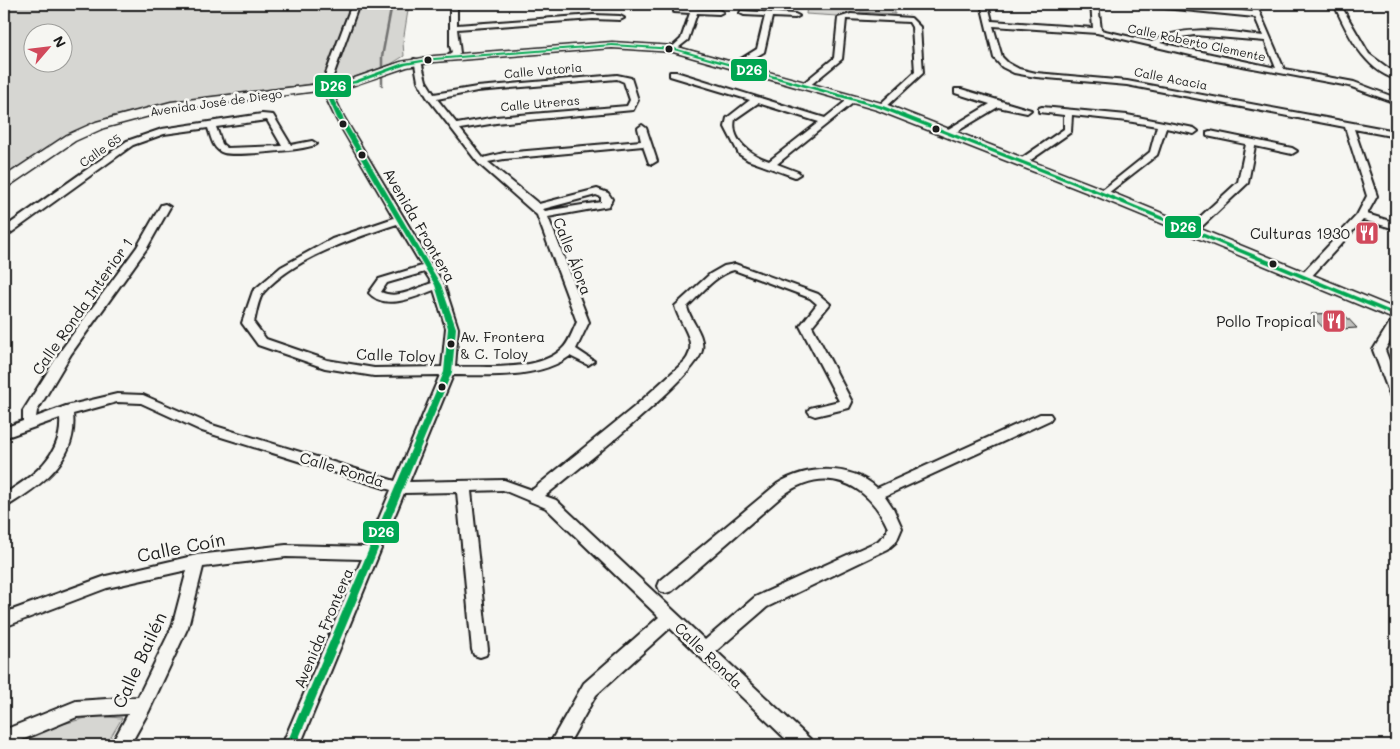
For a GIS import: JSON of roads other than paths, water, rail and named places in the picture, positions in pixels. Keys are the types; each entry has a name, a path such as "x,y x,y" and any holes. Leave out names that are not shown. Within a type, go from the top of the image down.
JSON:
{"street":[{"path":"325,87 355,4"},
{"path":"453,4 454,53"},
{"path":"1095,4 1096,32"},
{"path":"1144,4 1177,5 1258,15"},
{"path":"1254,4 1280,71"},
{"path":"1337,4 1366,55 1396,77"},
{"name":"Calle Acacia","path":"984,6 998,58 1005,65 1017,71 1036,75 1127,82 1396,134"},
{"path":"454,27 593,17 618,22 625,10"},
{"path":"677,10 719,12"},
{"path":"674,49 684,40 694,11"},
{"path":"744,13 795,16"},
{"path":"736,66 761,50 769,15"},
{"path":"805,85 838,59 842,18 851,16 911,20 916,27 919,73 881,107"},
{"name":"Calle Roberto Clemente","path":"989,23 1096,32 1216,59 1351,84 1396,101"},
{"path":"1155,44 1164,37 1188,34 1217,34 1268,39"},
{"name":"Avenida José de Diego","path":"4,183 71,138 100,125 171,106 348,84 417,61 454,53 637,45 674,49 881,107 1103,194 1396,315"},
{"name":"Calle Álora","path":"417,61 422,81 431,97 480,161 539,211 583,322 569,350"},
{"path":"674,74 826,120"},
{"name":"Calle Vatoria","path":"431,97 477,89 617,77 628,80 634,100 630,108"},
{"name":"Avenida Frontera","path":"291,745 374,553 448,372 452,328 438,285 335,108 325,87"},
{"path":"958,91 997,104 1027,110"},
{"path":"770,165 854,99"},
{"path":"756,100 731,118 729,127 742,152 751,158 795,174"},
{"path":"948,133 997,104"},
{"name":"Calle Utreras","path":"454,127 496,120 630,108"},
{"path":"1042,110 1127,118 1194,131"},
{"path":"1022,162 1068,130 1068,113"},
{"name":"Calle 65","path":"6,230 130,143 162,132 270,117 288,148"},
{"path":"211,124 218,145 225,151 288,148 312,144"},
{"path":"1305,277 1361,216 1372,196 1348,124"},
{"path":"1103,194 1154,153 1162,125"},
{"path":"642,128 652,161"},
{"path":"1210,134 1292,150"},
{"path":"480,161 504,156 646,143"},
{"path":"1192,230 1243,183 1251,143"},
{"path":"597,192 605,195 607,200 605,204 539,211 597,192"},
{"name":"Calle Ronda Interior 1","path":"29,424 30,411 66,352 142,248 165,207"},
{"path":"1361,216 1396,226"},
{"name":"Calle Toloy","path":"399,220 336,241 285,269 257,293 248,324 262,342 325,364 374,372 448,372"},
{"path":"534,497 653,398 691,360 696,353 697,342 682,314 681,306 719,272 729,267 735,267 814,296 824,304 806,326 846,402 844,406 815,411"},
{"path":"428,268 383,282 375,293 381,298 394,298 438,285"},
{"path":"1396,322 1379,350 1396,395"},
{"path":"448,372 519,370 556,360 569,350 588,361"},
{"name":"Calle Ronda","path":"4,433 66,411 117,398 142,399 207,428 401,488 464,488 504,485 551,504 804,745"},
{"path":"4,501 34,481 56,459 67,435 66,411"},
{"path":"874,495 1045,417"},
{"path":"666,586 791,483 825,474 846,476 865,485 890,512 895,528 891,538 883,545 761,602 706,650"},
{"path":"464,488 480,650"},
{"name":"Calle Coín","path":"4,620 106,582 197,561 286,551 374,553"},
{"name":"Calle Bailén","path":"120,745 143,705 180,627 197,561"},
{"path":"558,745 590,689 671,617"},
{"path":"4,739 76,709 143,705"}],"waterway":[{"path":"382,85 382,57 392,4"}],"place":[{"name":"Culturas 1930","path":"1367,233"},
{"name":"Pollo Tropical","path":"1334,321"},
{"name":"Av. Frontera & C. Toloy","path":"451,344"}]}
